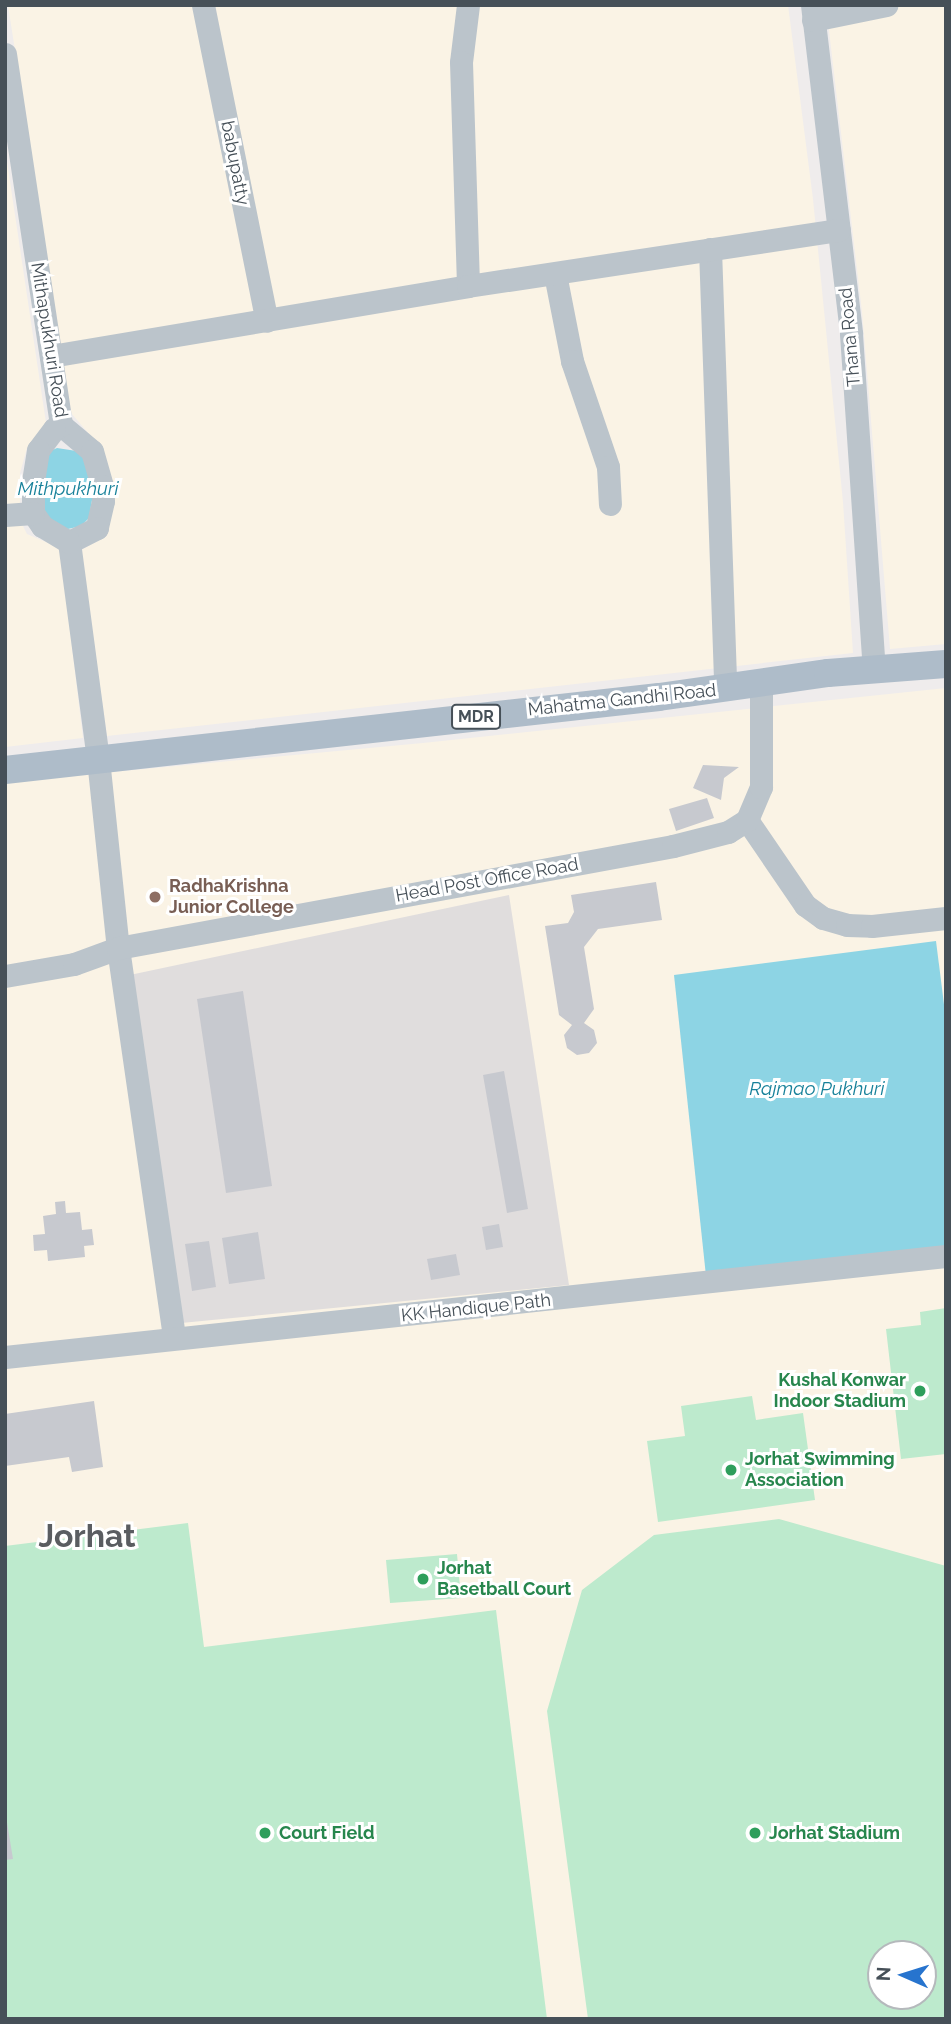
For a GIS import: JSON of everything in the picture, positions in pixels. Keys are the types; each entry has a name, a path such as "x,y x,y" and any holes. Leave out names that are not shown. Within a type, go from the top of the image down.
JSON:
{"main road":[{"name":"Mahatma Gandhi Road","path":"5,770 946,664"}],"street":[{"name":"babupatty","path":"203,5 267,321"},
{"path":"468,5 463,26 461,62 468,286"},
{"path":"812,13 886,5"},
{"name":"Thana Road","path":"812,13 851,334 874,670"},
{"name":"Mithapukhuri Road","path":"5,54 16,192 51,356 61,425 92,451 102,486 102,510 97,528 69,542"},
{"path":"51,356 468,286 839,230"},
{"path":"710,249 725,689"},
{"path":"555,274 575,370 608,467 610,504"},
{"path":"61,425 54,429 38,450 33,482 33,513 42,526 69,542 98,759 118,948 174,1338"},
{"path":"5,515 33,513"},
{"path":"761,684 761,787 747,820 805,905 823,918 847,925 872,926 946,918"},
{"name":"Head Post Office Road","path":"5,976 74,964 86,957 118,948 673,846 715,837 747,820"},
{"name":"Head Post Office Road","path":"5,966 73,955 86,957"},
{"name":"KK Handique Path","path":"5,1357 946,1256"}],"shaded area":[{"path":"8,5 788,5 813,199 843,502 853,653 107,736 81,550 107,536 109,499 103,450 71,413"},
{"path":"826,5 946,5 946,644 890,649 862,312"},
{"path":"5,148 48,436 27,448 20,473 20,520 27,534 60,548 83,738 5,747"},
{"path":"946,688 946,2019 5,2019 5,782 423,743"},
{"path":"509,895 569,1285 171,1324 125,976"}],"green space":[{"name":"Kushal Konwar Indoor Stadium","path":"946,1308 946,1454 901,1459 886,1329 921,1325 920,1312"},
{"name":"Jorhat Swimming Association","path":"752,1396 756,1420 803,1413 815,1500 658,1522 647,1441 685,1436 681,1406"},
{"name":"Jorhat Stadium","path":"779,1519 946,1566 946,2019 588,2019 547,1711 582,1590 654,1535"},
{"name":"Court Field","path":"188,1523 204,1647 496,1610 547,2019 5,2019 5,1546"},
{"name":"Jorhat Basetball Court","path":"457,1554 461,1598 390,1603 386,1560"}],"water":[{"name":"Mithpukhuri","path":"57,448 83,452 95,482 89,518 81,526 68,529 44,523 44,454"},
{"name":"Rajmao Pukhuri","path":"936,941 946,1020 946,1251 706,1276 674,975"}],"building":[{"path":"703,765 739,767 724,778 721,800 693,788"},
{"path":"707,798 714,818 676,831 669,809"},
{"path":"656,882 662,920 598,929 584,947 594,1009 584,1023 594,1030 597,1043 589,1053 577,1055 567,1048 564,1035 572,1025 559,1015 545,926 568,923 574,912 571,895"},
{"path":"243,991 272,1186 226,1193 197,999"},
{"path":"504,1071 528,1209 507,1213 483,1075"},
{"path":"65,1201 66,1213 80,1212 82,1230 92,1229 94,1245 84,1246 85,1257 48,1261 47,1250 34,1251 33,1235 45,1234 43,1216 56,1214 55,1202"},
{"path":"499,1224 503,1247 486,1250 482,1227"},
{"path":"258,1232 265,1279 229,1284 222,1238"},
{"path":"209,1241 216,1287 192,1291 185,1244"},
{"path":"456,1254 460,1275 431,1280 427,1259"},
{"path":"94,1401 103,1467 72,1472 69,1457 5,1466 5,1414"},
{"path":"5,1810 13,1859 5,1860"}],"place":[{"name":"RadhaKrishna Junior College","path":"155,897"},
{"name":"Kushal Konwar Indoor Stadium","path":"920,1391"},
{"name":"Jorhat Swimming Association","path":"731,1470"},
{"name":"Jorhat Basetball Court","path":"423,1579"},
{"name":"Court Field","path":"265,1833"},
{"name":"Jorhat Stadium","path":"755,1833"}],"district":[{"name":"Jorhat","path":"87,1536"}]}
